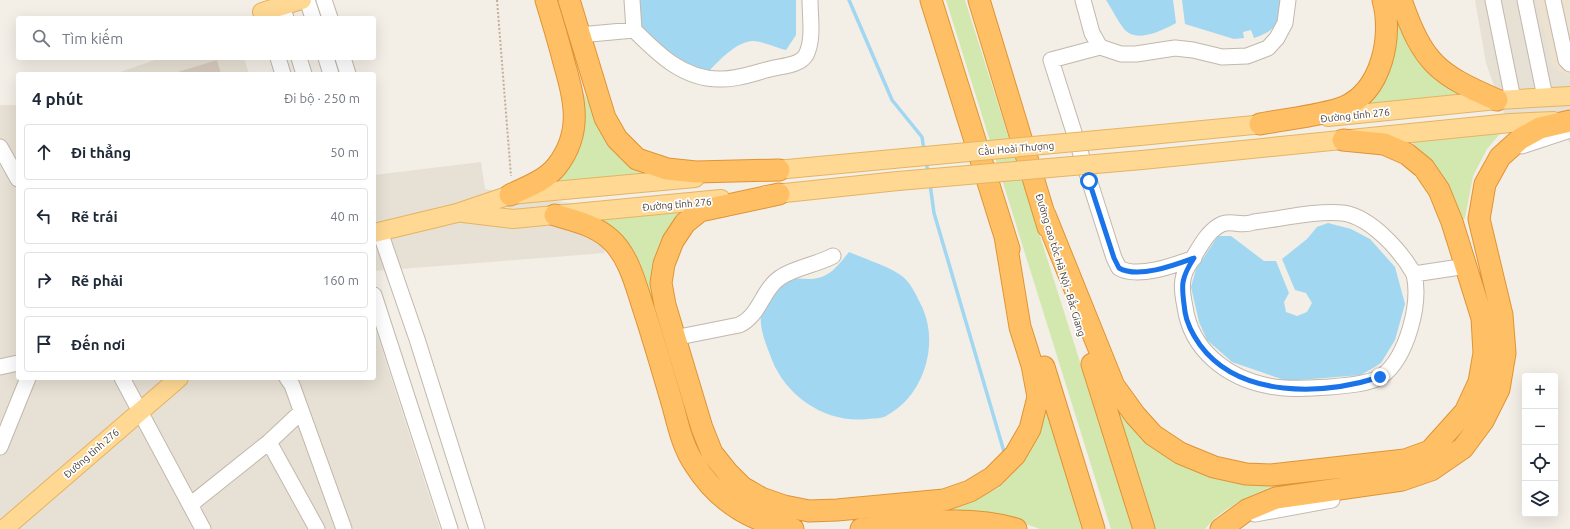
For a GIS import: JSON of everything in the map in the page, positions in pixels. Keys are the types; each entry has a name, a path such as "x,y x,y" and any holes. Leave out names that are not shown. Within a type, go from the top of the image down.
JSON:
{"highway":[{"path":"511,195 541,180 556,167 568,146 575,123 574,97 546,0"},
{"path":"569,0 605,118 617,139 637,159 667,169 696,172 779,170"},
{"path":"924,0 953,73"},
{"path":"931,0 1005,236 1030,323 1094,529"},
{"name":"Đường cao tốc Hà Nội - Bắc Giang","path":"979,0 1144,529"},
{"path":"986,0 995,29 1007,90"},
{"path":"1260,124 1336,110 1356,100 1376,76 1383,57 1387,35 1383,0"},
{"path":"1401,0 1416,37 1430,60 1448,77 1506,100"},
{"path":"1221,529 1247,510 1276,498 1402,480 1431,470 1463,448 1483,421 1499,389 1505,353 1502,315 1479,219 1485,184 1500,157 1520,139 1540,128 1570,120"},
{"path":"1045,215 1114,386 1135,415 1153,435 1180,453 1214,467 1246,474 1271,475 1375,465 1404,460 1430,450 1465,412 1480,382 1484,353 1482,318 1452,222 1439,190 1424,168 1407,154 1384,144 1343,140"},
{"path":"779,194 700,210 685,223 673,241 664,264 661,283 665,306 674,338 702,428 712,453 728,473 742,487 761,498 784,506 809,511 837,510 944,500 976,487 993,477 1015,455 1030,429 1038,397 1032,365 1020,328 1005,236"},
{"path":"555,215 591,225 611,240 628,264 645,313 682,437 694,465 730,505 755,519 793,529"},
{"path":"861,529 945,521 974,521 1016,529"}],"main road":[{"path":"262,10 283,8 302,0"},
{"name":"Đường tỉnh 276","path":"1140,136 1506,100 1570,96"},
{"path":"1506,100 1510,123"},
{"path":"1343,140 1510,123 1570,120"},
{"name":"Cầu Hoài Thượng","path":"893,159 1140,136"},
{"name":"Đường tỉnh 276","path":"457,213 513,219 779,194 898,181 1142,160 1343,140"},
{"name":"Đường tỉnh 276","path":"377,233 457,213 511,195 893,159"},
{"name":"Đường tỉnh 276","path":"4,529 177,380"}],"street":[{"path":"307,0 312,16"},
{"path":"324,0 329,16"},
{"path":"632,0 634,30 666,61 707,78 720,79 739,77 786,67 802,60 806,55 810,38 810,0"},
{"path":"1083,0 1092,33 1100,47"},
{"path":"1194,258 1173,266 1137,272 1124,271 1117,264 1051,60 1100,47 1121,54 1136,54 1175,48 1193,50 1222,57 1246,56 1268,48 1277,38 1285,23 1288,0"},
{"path":"1493,0 1506,100"},
{"path":"1525,0 1545,97"},
{"path":"1553,0 1566,60 1570,64"},
{"path":"579,35 634,30"},
{"path":"279,60 282,72"},
{"path":"300,60 303,72"},
{"path":"327,60 330,72"},
{"path":"344,60 347,72"},
{"path":"1232,529 1258,513 1416,484 1461,461 1482,440 1499,411 1507,388 1512,360 1508,309 1487,221 1488,194 1496,171 1510,153 1521,146 1570,130"},
{"path":"0,147 16,175"},
{"path":"1344,213 1362,220 1380,232 1409,264 1414,274 1416,294 1408,333 1403,349 1396,360 1380,377 1341,386 1287,388 1268,386 1248,380 1217,365 1195,338 1187,321 1181,283 1185,271 1204,240 1215,228 1223,224 1248,224 1321,214 1344,213"},
{"path":"377,233 417,340 477,529"},
{"path":"674,338 739,325 748,321 768,290 780,278 833,256"},
{"path":"1414,274 1467,266"},
{"path":"376,301 450,529"},
{"path":"0,367 16,363"},
{"path":"0,447 27,380"},
{"path":"123,380 203,529"},
{"path":"288,380 292,385 344,529"},
{"path":"190,505 269,442 301,412"},
{"path":"269,442 317,529"},
{"path":"0,525 4,529"}],"path":[{"path":"497,0 511,195"}],"shaded area":[{"path":"1475,0 1570,0 1570,144 1566,136 1517,151 1486,63"},
{"path":"1537,0 1570,0 1570,78 1556,70 1552,64"},
{"path":"155,60 245,60 248,72 120,72"},
{"path":"0,105 16,105 16,380 376,380 376,331 440,529 0,529"},
{"path":"481,162 485,189 586,206 605,253 376,271 376,175"}],"green space":[{"path":"946,0 965,0 1133,529 1111,529"},
{"path":"1391,0 1435,76 1458,93 1474,100 1353,112 1366,99"},
{"path":"582,90 591,107 651,175 553,185 583,108"},
{"path":"1504,129 1487,149 1473,176 1465,218 1461,221 1448,185 1432,160 1408,139"},
{"path":"694,205 655,285 655,311 597,218"},
{"path":"1045,396 1088,529 1040,529 1005,517 974,511 943,512 999,488 1025,460 1039,431"},
{"path":"1111,402 1245,484 1274,486 1236,503 1219,515 1205,529 1151,529"}],"water":[{"path":"638,0 796,0 796,35 786,50 759,42 745,42 733,49 706,74 664,54 643,33"},
{"path":"1106,0 1173,0 1176,23 1157,32 1143,36 1129,33 1121,26"},
{"path":"1182,0 1284,0 1279,20 1272,29 1254,38 1251,30 1243,32 1244,38 1234,39 1185,24"},
{"path":"1328,223 1351,229 1370,239 1395,267 1405,304 1395,340 1381,363 1361,375 1287,381 1232,362 1207,340 1199,322 1191,287 1196,269 1218,236 1231,236 1264,261 1276,261 1289,293 1284,302 1286,312 1297,316 1307,312 1312,303 1306,293 1295,290 1282,259 1307,239 1317,227"},
{"path":"849,252 888,268 903,277 916,294 928,323 928,354 918,384 910,396 899,407 882,418 853,419 838,417 824,413 798,397 779,374 772,360 762,331 761,316 765,302 787,277 808,279 823,276 835,268"}],"building":[{"path":"217,60 220,72 178,72"}],"waterway":[{"path":"849,0 892,100 922,137 924,150"},
{"path":"926,160 928,174"},
{"path":"930,184 934,213 1005,455"}],"route":[{"path":"1089,181 1114,258 1119,268 1129,272 1147,271 1173,266 1194,258 1185,271 1181,283 1187,321 1195,338 1207,355 1217,365 1248,380 1268,386 1287,388 1341,386 1380,377"}]}
